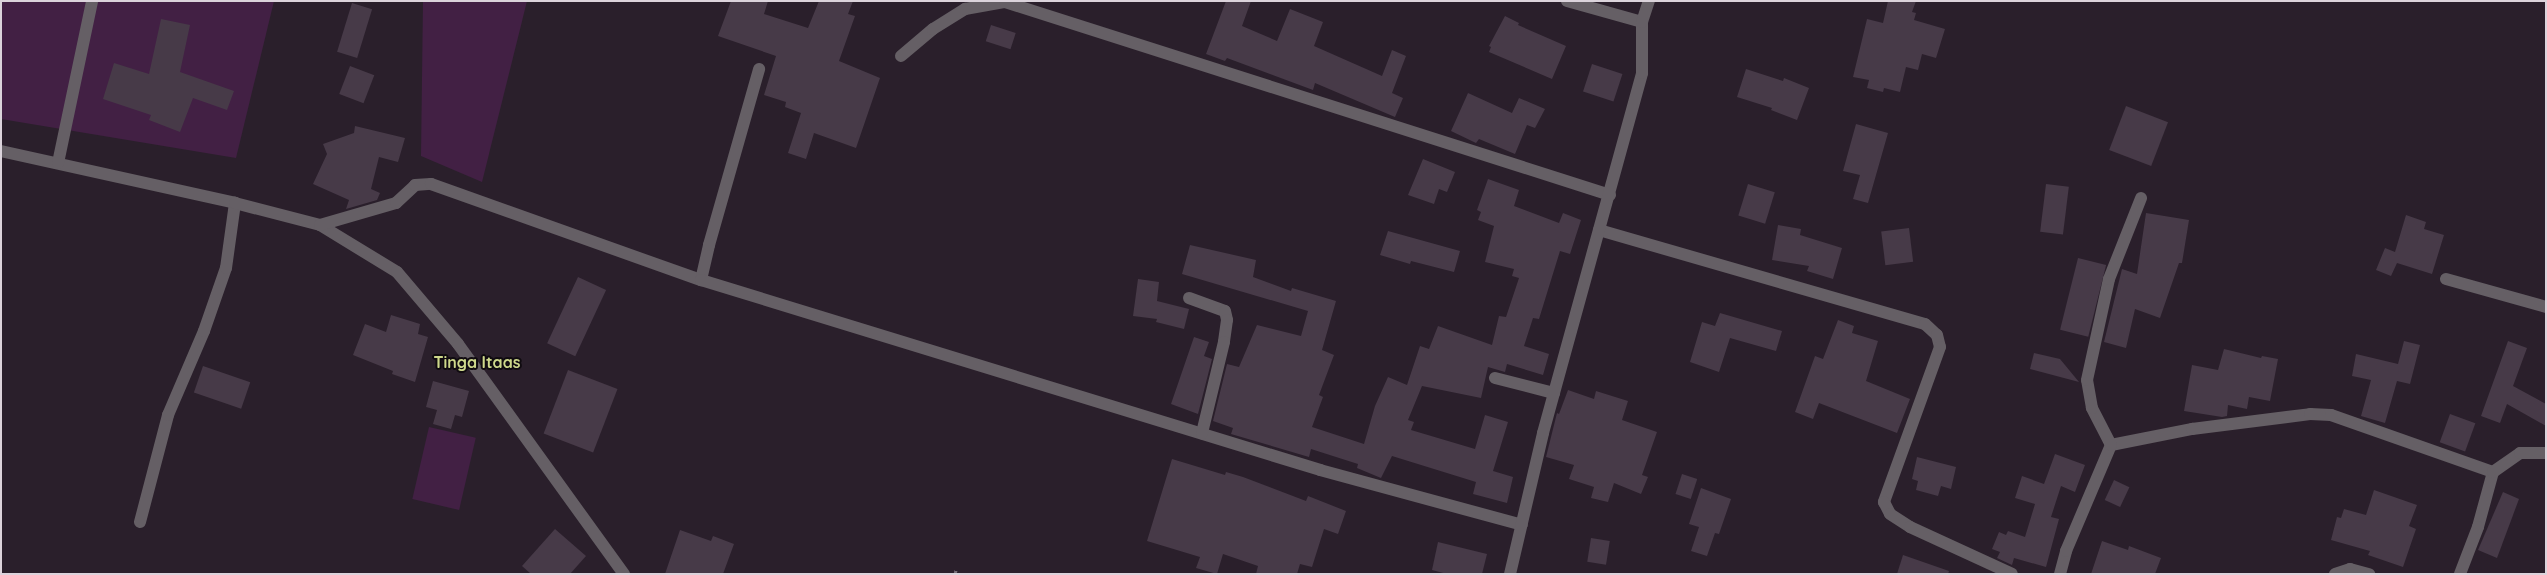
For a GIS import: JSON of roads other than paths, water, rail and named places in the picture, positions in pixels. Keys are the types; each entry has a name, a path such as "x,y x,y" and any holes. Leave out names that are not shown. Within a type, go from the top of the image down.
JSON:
{"street":[{"path":"58,163 92,1"},
{"path":"1567,1 1642,22"},
{"path":"1510,574 1554,393 1642,73 1642,22 1649,1"},
{"path":"901,56 933,29 965,9 1005,2 1610,195"},
{"path":"702,280 709,245 759,69"},
{"path":"1,151 235,203 320,225 397,272 458,344 624,574"},
{"path":"320,225 396,203 415,185 431,184 702,280 1320,470 1522,524"},
{"path":"2111,445 2092,408 2087,380 2109,279 2141,198"},
{"path":"140,522 168,415 204,331 226,268 235,203"},
{"path":"1598,230 1926,324 1937,334 1940,347 1884,502 1890,514 1910,527 2012,574"},
{"path":"2446,278 2546,307"},
{"path":"1189,298 1226,311 1228,320 1202,434"},
{"path":"1495,378 1554,393"},
{"path":"2111,445 2192,429 2310,414 2331,415 2494,472"},
{"path":"2060,574 2066,551 2111,445"},
{"path":"2460,574 2478,528 2494,472 2520,453 2546,453"},
{"path":"2335,574 2350,569 2369,574"}],"district":[{"name":"Tinga Itaas","path":"477,362"}]}
